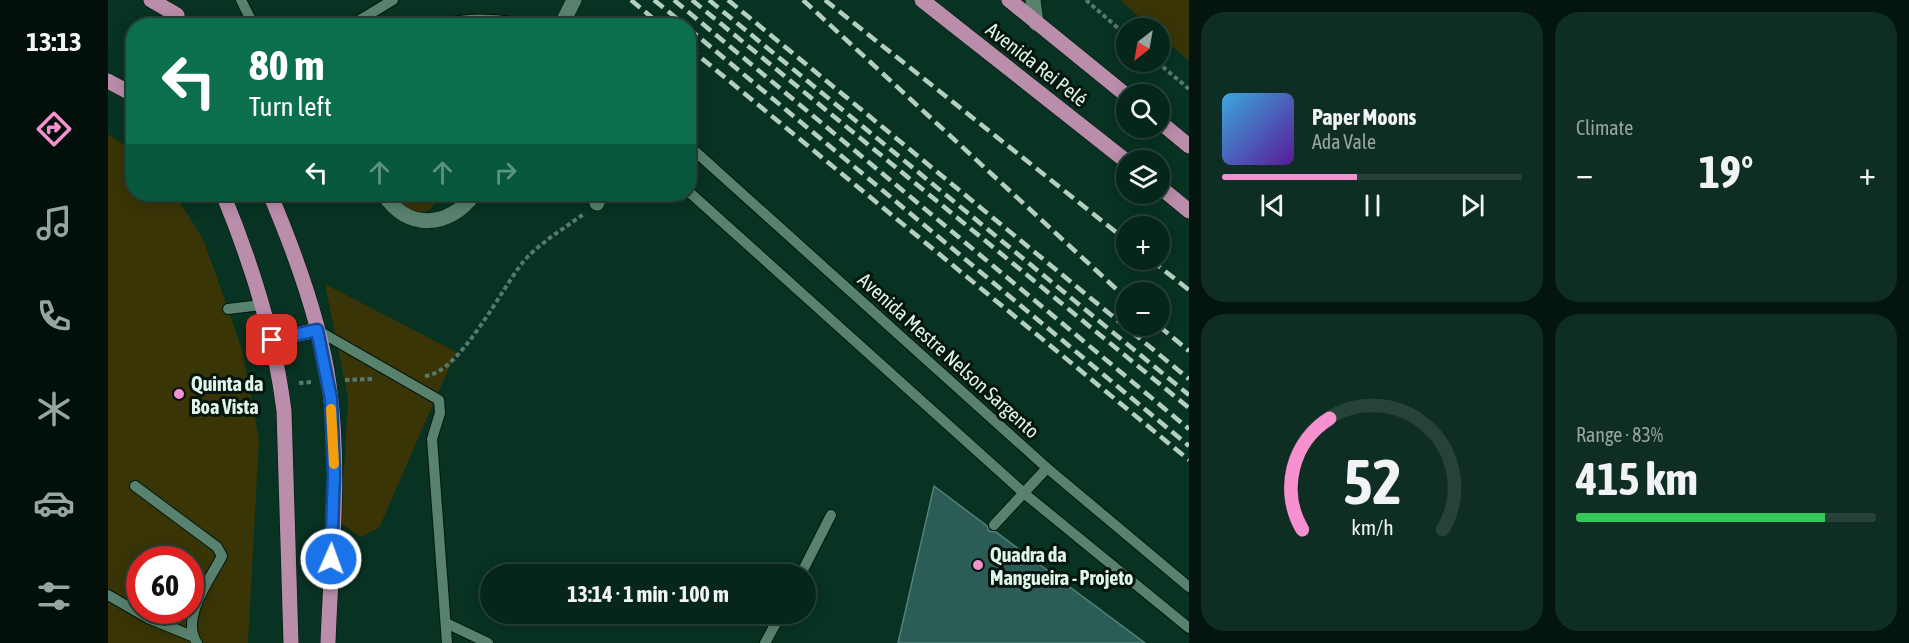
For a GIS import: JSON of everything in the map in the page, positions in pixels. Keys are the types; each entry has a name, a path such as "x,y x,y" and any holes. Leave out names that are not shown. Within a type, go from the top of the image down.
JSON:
{"main road":[{"path":"151,0 177,18"},
{"path":"159,0 178,18"},
{"path":"168,0 179,18"},
{"name":"Avenida Rei Pelé","path":"922,0 1116,153"},
{"name":"Avenida Rei Pelé","path":"1009,0 1116,87"},
{"path":"108,81 126,91"},
{"path":"1170,130 1189,146"},
{"path":"1170,195 1189,211"},
{"path":"225,201 272,340 284,411 291,643"},
{"path":"272,201 317,330 331,399 334,474 328,643"},
{"path":"272,340 317,330"}],"street":[{"path":"565,18 574,0"},
{"path":"1033,0 1036,23"},
{"path":"388,201 404,214 419,220 436,221 453,216 469,201"}],"lane":[{"path":"241,0 250,18"},
{"path":"363,18 393,0"},
{"name":"Avenida Mestre Nelson Sargento","path":"696,152 1047,468 1189,587"},
{"path":"696,198 1025,494 1189,628"},
{"path":"228,309 261,305"},
{"path":"317,330 439,400 441,406 432,439 447,643"},
{"path":"994,525 1047,468"},
{"path":"135,486 217,547 222,556 190,623 195,640"},
{"path":"806,564 831,515"},
{"path":"108,595 148,618 195,640"},
{"path":"446,623 488,643"},
{"path":"765,643 775,624"}],"path":[{"path":"1086,0 1116,26"},
{"path":"1169,72 1189,89"},
{"path":"341,381 433,375 453,361 525,260 594,201"},
{"path":"299,383 312,382"}],"shaded area":[{"path":"1120,0 1189,0 1189,61 1170,44 1170,18 1141,18"},
{"name":"Quinta da Boa Vista","path":"108,134 126,146 126,201 179,201 204,241 242,349 259,440 248,643 108,643"},
{"path":"398,201 435,201 431,209 419,212 404,207"},
{"path":"325,284 456,352 379,528 360,537 341,523 348,398"}],"building":[{"name":"Quadra da Mangueira - Projeto","path":"934,486 987,526 989,531 996,532 1145,643 898,643"}],"railway":[{"path":"631,0 652,18"},
{"path":"654,0 676,18"},
{"path":"674,0 696,18"},
{"path":"692,0 1189,408"},
{"path":"709,0 1189,395"},
{"path":"728,0 1189,379"},
{"path":"803,0 1116,289"},
{"path":"825,0 1116,232"},
{"path":"696,18 1189,429"},
{"path":"696,35 1189,446"},
{"path":"696,54 1189,460"},
{"path":"1164,270 1189,290"},
{"path":"1170,335 1189,351"}],"slow traffic":[{"path":"331,409 334,464"}],"place":[{"name":"Quinta da Boa Vista","path":"179,394"},
{"name":"Quadra da Mangueira - Projeto","path":"978,565"}],"route":[{"path":"272,340 317,330 331,399 334,474 331,559"}]}
